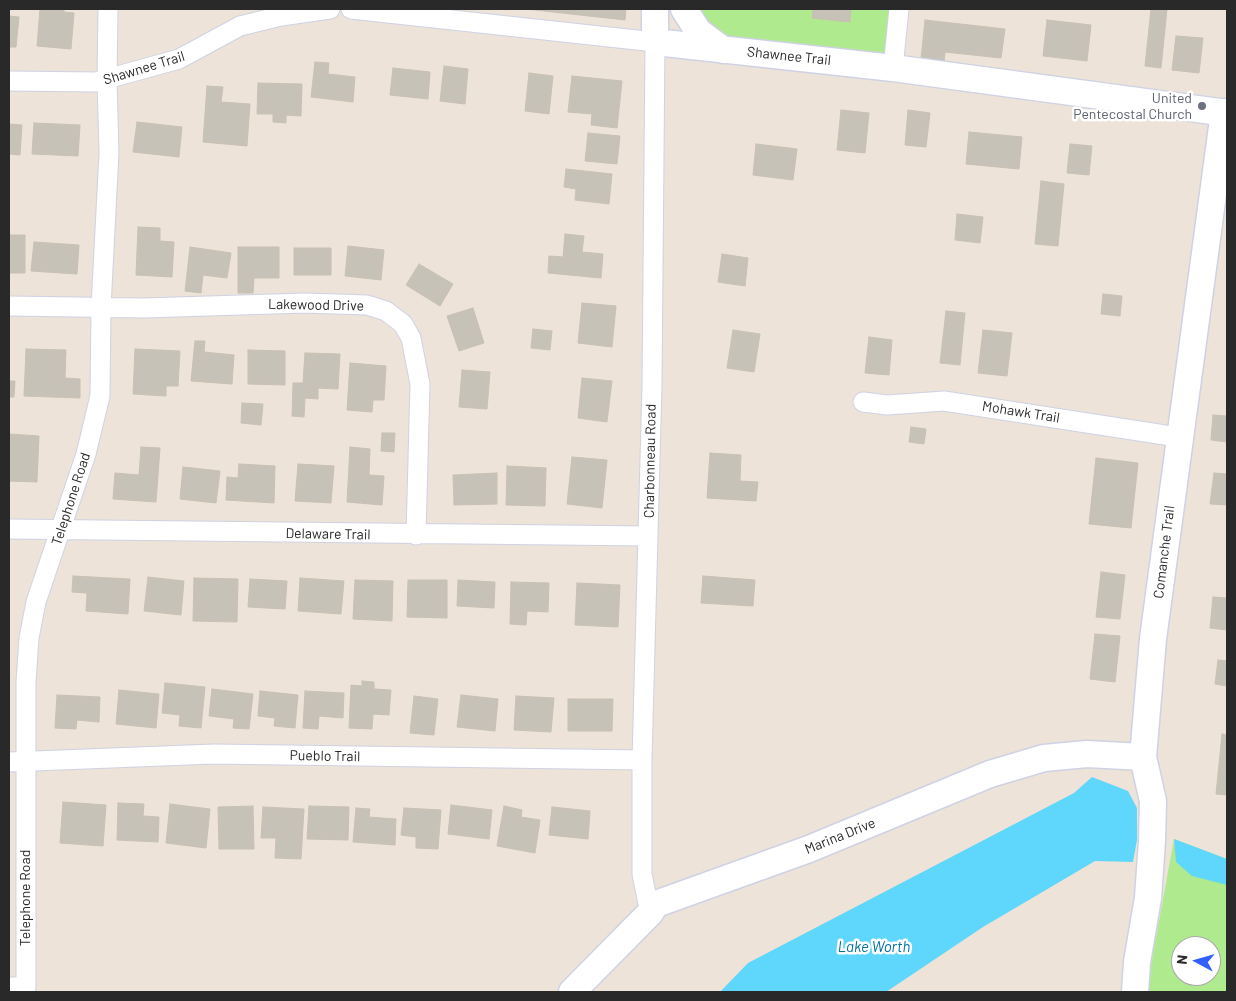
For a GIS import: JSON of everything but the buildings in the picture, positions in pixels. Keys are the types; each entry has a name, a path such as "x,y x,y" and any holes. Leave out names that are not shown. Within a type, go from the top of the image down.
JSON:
{"street":[{"name":"Telephone Road","path":"17,987 17,762 29,638 36,602 62,530 86,454 100,396 101,307 109,153 106,80 108,9"},
{"name":"Shawnee Trail","path":"9,81 96,82 106,80 179,59 240,26 281,16 330,9"},
{"name":"Shawnee Trail","path":"351,9 893,68 1226,113"},
{"name":"Charbonneau Road","path":"650,913 642,874 642,760 648,536 655,9"},
{"path":"684,9 698,31 723,50"},
{"path":"893,68 899,9"},
{"name":"Comanche Trail","path":"1135,992 1148,898 1152,841 1153,801 1143,757 1153,639 1178,437 1226,113"},
{"name":"Lakewood Drive","path":"9,306 144,308 305,303 367,304 386,311 403,324 411,338 420,384 416,536"},
{"name":"Mohawk Trail","path":"863,402 888,405 944,401 1178,437"},
{"name":"Delaware Trail","path":"9,529 416,536 648,536"},
{"name":"Pueblo Trail","path":"17,762 214,754 642,760"},
{"name":"Marina Drive","path":"572,992 650,913 656,904 810,849 990,774 1044,758 1087,754 1143,757"}],"green space":[{"path":"685,9 899,9 893,68 723,50"},
{"path":"1174,839 1227,859 1227,992 1146,992"}],"water":[{"name":"Lake Worth","path":"1092,777 1128,791 1137,808 1137,840 1133,862 1095,861 983,927 886,992 720,992 748,963 1074,793"},
{"path":"1174,839 1227,859 1227,885 1192,876 1176,862"}],"place":[{"name":"United Pentecostal Church","path":"1202,106"}]}
